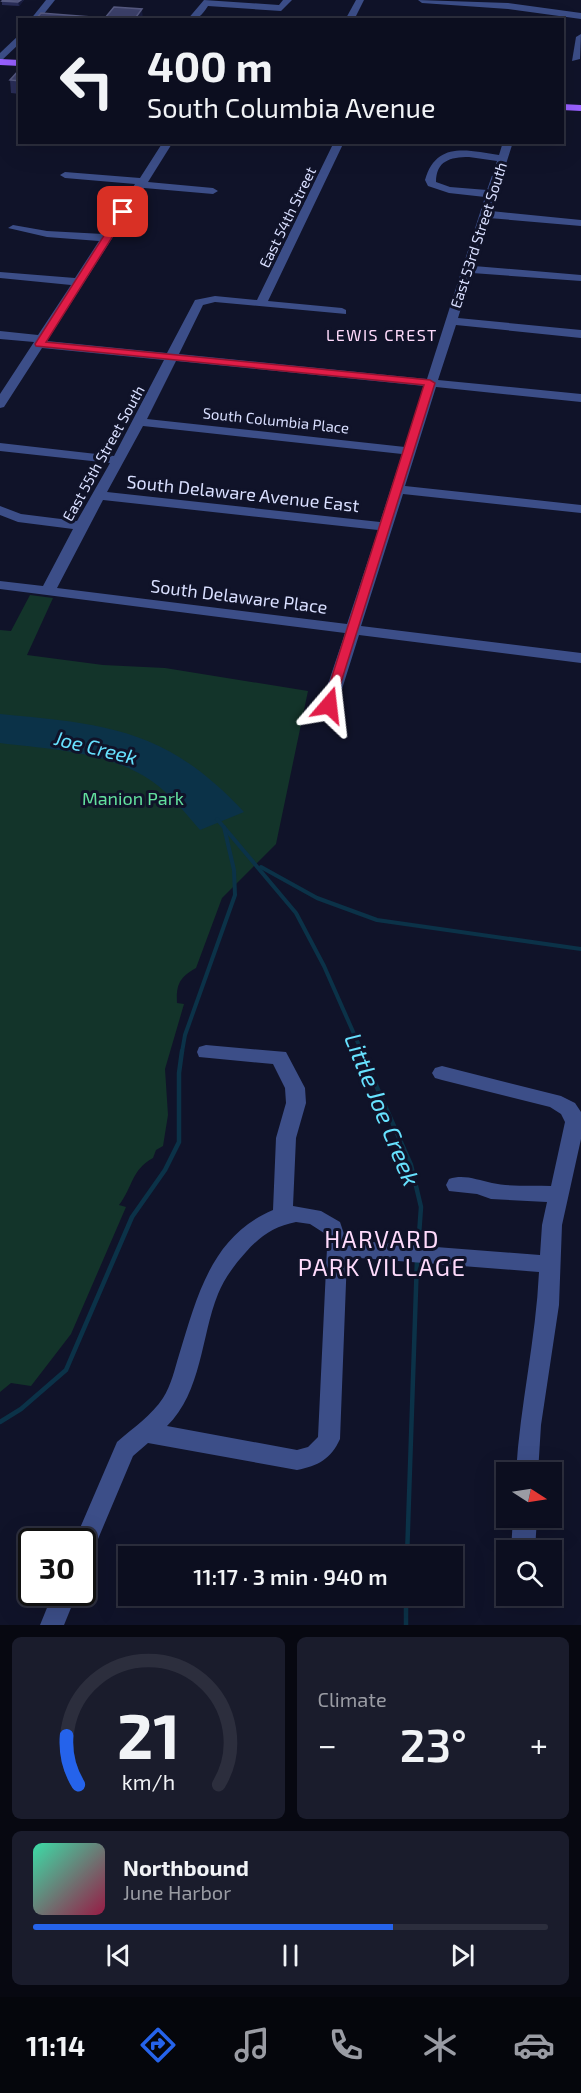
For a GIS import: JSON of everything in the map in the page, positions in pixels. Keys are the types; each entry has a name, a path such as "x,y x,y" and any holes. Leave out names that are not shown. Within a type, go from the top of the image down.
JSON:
{"main road":[{"path":"0,61 18,63"},
{"path":"564,106 581,108"}],"street":[{"path":"36,18 51,0"},
{"path":"190,18 199,13 207,2 281,8 288,0"},
{"path":"350,18 360,0"},
{"path":"422,0 508,6 581,15"},
{"path":"228,14 234,5"},
{"path":"504,18 508,6"},
{"path":"578,59 581,37"},
{"path":"0,61 18,39"},
{"path":"0,404 167,144"},
{"name":"East 54th Street","path":"261,303 338,144"},
{"name":"East 53rd Street South","path":"329,705 507,144"},
{"path":"492,194 453,191 436,186 430,180 436,163 448,156 503,159"},
{"path":"65,175 213,191"},
{"path":"486,214 581,223"},
{"path":"13,228 47,234 107,238"},
{"path":"467,269 581,278"},
{"path":"0,275 79,282"},
{"name":"East 55th Street South","path":"48,591 139,422 197,305 204,300 261,303"},
{"path":"261,303 342,312"},
{"path":"450,321 581,334"},
{"path":"0,335 41,342 581,398"},
{"name":"South Columbia Place","path":"139,422 409,451"},
{"path":"0,447 117,460"},
{"path":"397,489 581,509"},
{"name":"South Delaware Avenue East","path":"98,495 385,527"},
{"path":"0,510 18,518 81,526"},
{"name":"South Delaware Place","path":"0,585 581,657"},
{"path":"206,1052 279,1057 295,1088 296,1103 286,1138 283,1213"},
{"path":"442,1073 554,1101 570,1109 575,1122 552,1225 548,1305 530,1425 528,1462"},
{"path":"456,1185 478,1186 491,1191 558,1194"},
{"path":"91,1528 125,1449 145,1432 174,1401 210,1287 232,1252 262,1224 283,1213 299,1214 325,1222 336,1236 337,1248 329,1439 323,1449 317,1455 297,1460 145,1432"},
{"path":"337,1248 550,1264"},
{"path":"52,1625 60,1606"}],"green space":[{"name":"Manion Park","path":"30,595 53,598 27,655 103,665 165,668 308,691 276,844 222,898 196,968 183,978 178,986 177,1003 184,1004 165,1069 168,1115 163,1146 156,1150 153,1158 136,1173 119,1205 126,1207 71,1334 31,1386 11,1383 0,1392 0,630 11,631"}],"water":[{"name":"Joe Creek","path":"0,714 104,728 161,747 216,784 244,812 200,830 160,787 128,768 74,752 0,743"}],"building":[{"path":"3,0 21,0 18,2"},
{"path":"114,7 142,9 135,18 105,18"},
{"path":"41,13 105,18 37,18"},
{"path":"18,71 18,81 10,80"}],"waterway":[{"name":"Joe Creek","path":"217,819 224,827"},
{"path":"182,1052 185,1035 235,895 234,870 224,827"},
{"name":"Little Joe Creek","path":"224,827 296,913 324,966 362,1052"},
{"path":"261,867 317,898 377,920 581,949"},
{"path":"0,1422 21,1409 66,1370 132,1217 165,1170 179,1142 179,1073 182,1051"},
{"name":"Little Joe Creek","path":"361,1051 411,1165 421,1207 418,1249"},
{"name":"Little Joe Creek","path":"407,1546 417,1259"},
{"name":"Little Joe Creek","path":"406,1606 406,1625"}],"district":[{"name":"LEWIS CREST","path":"382,334"},
{"name":"HARVARD PARK VILLAGE","path":"382,1252"}],"route":[{"path":"123,212 40,344 430,383 329,705"}]}
